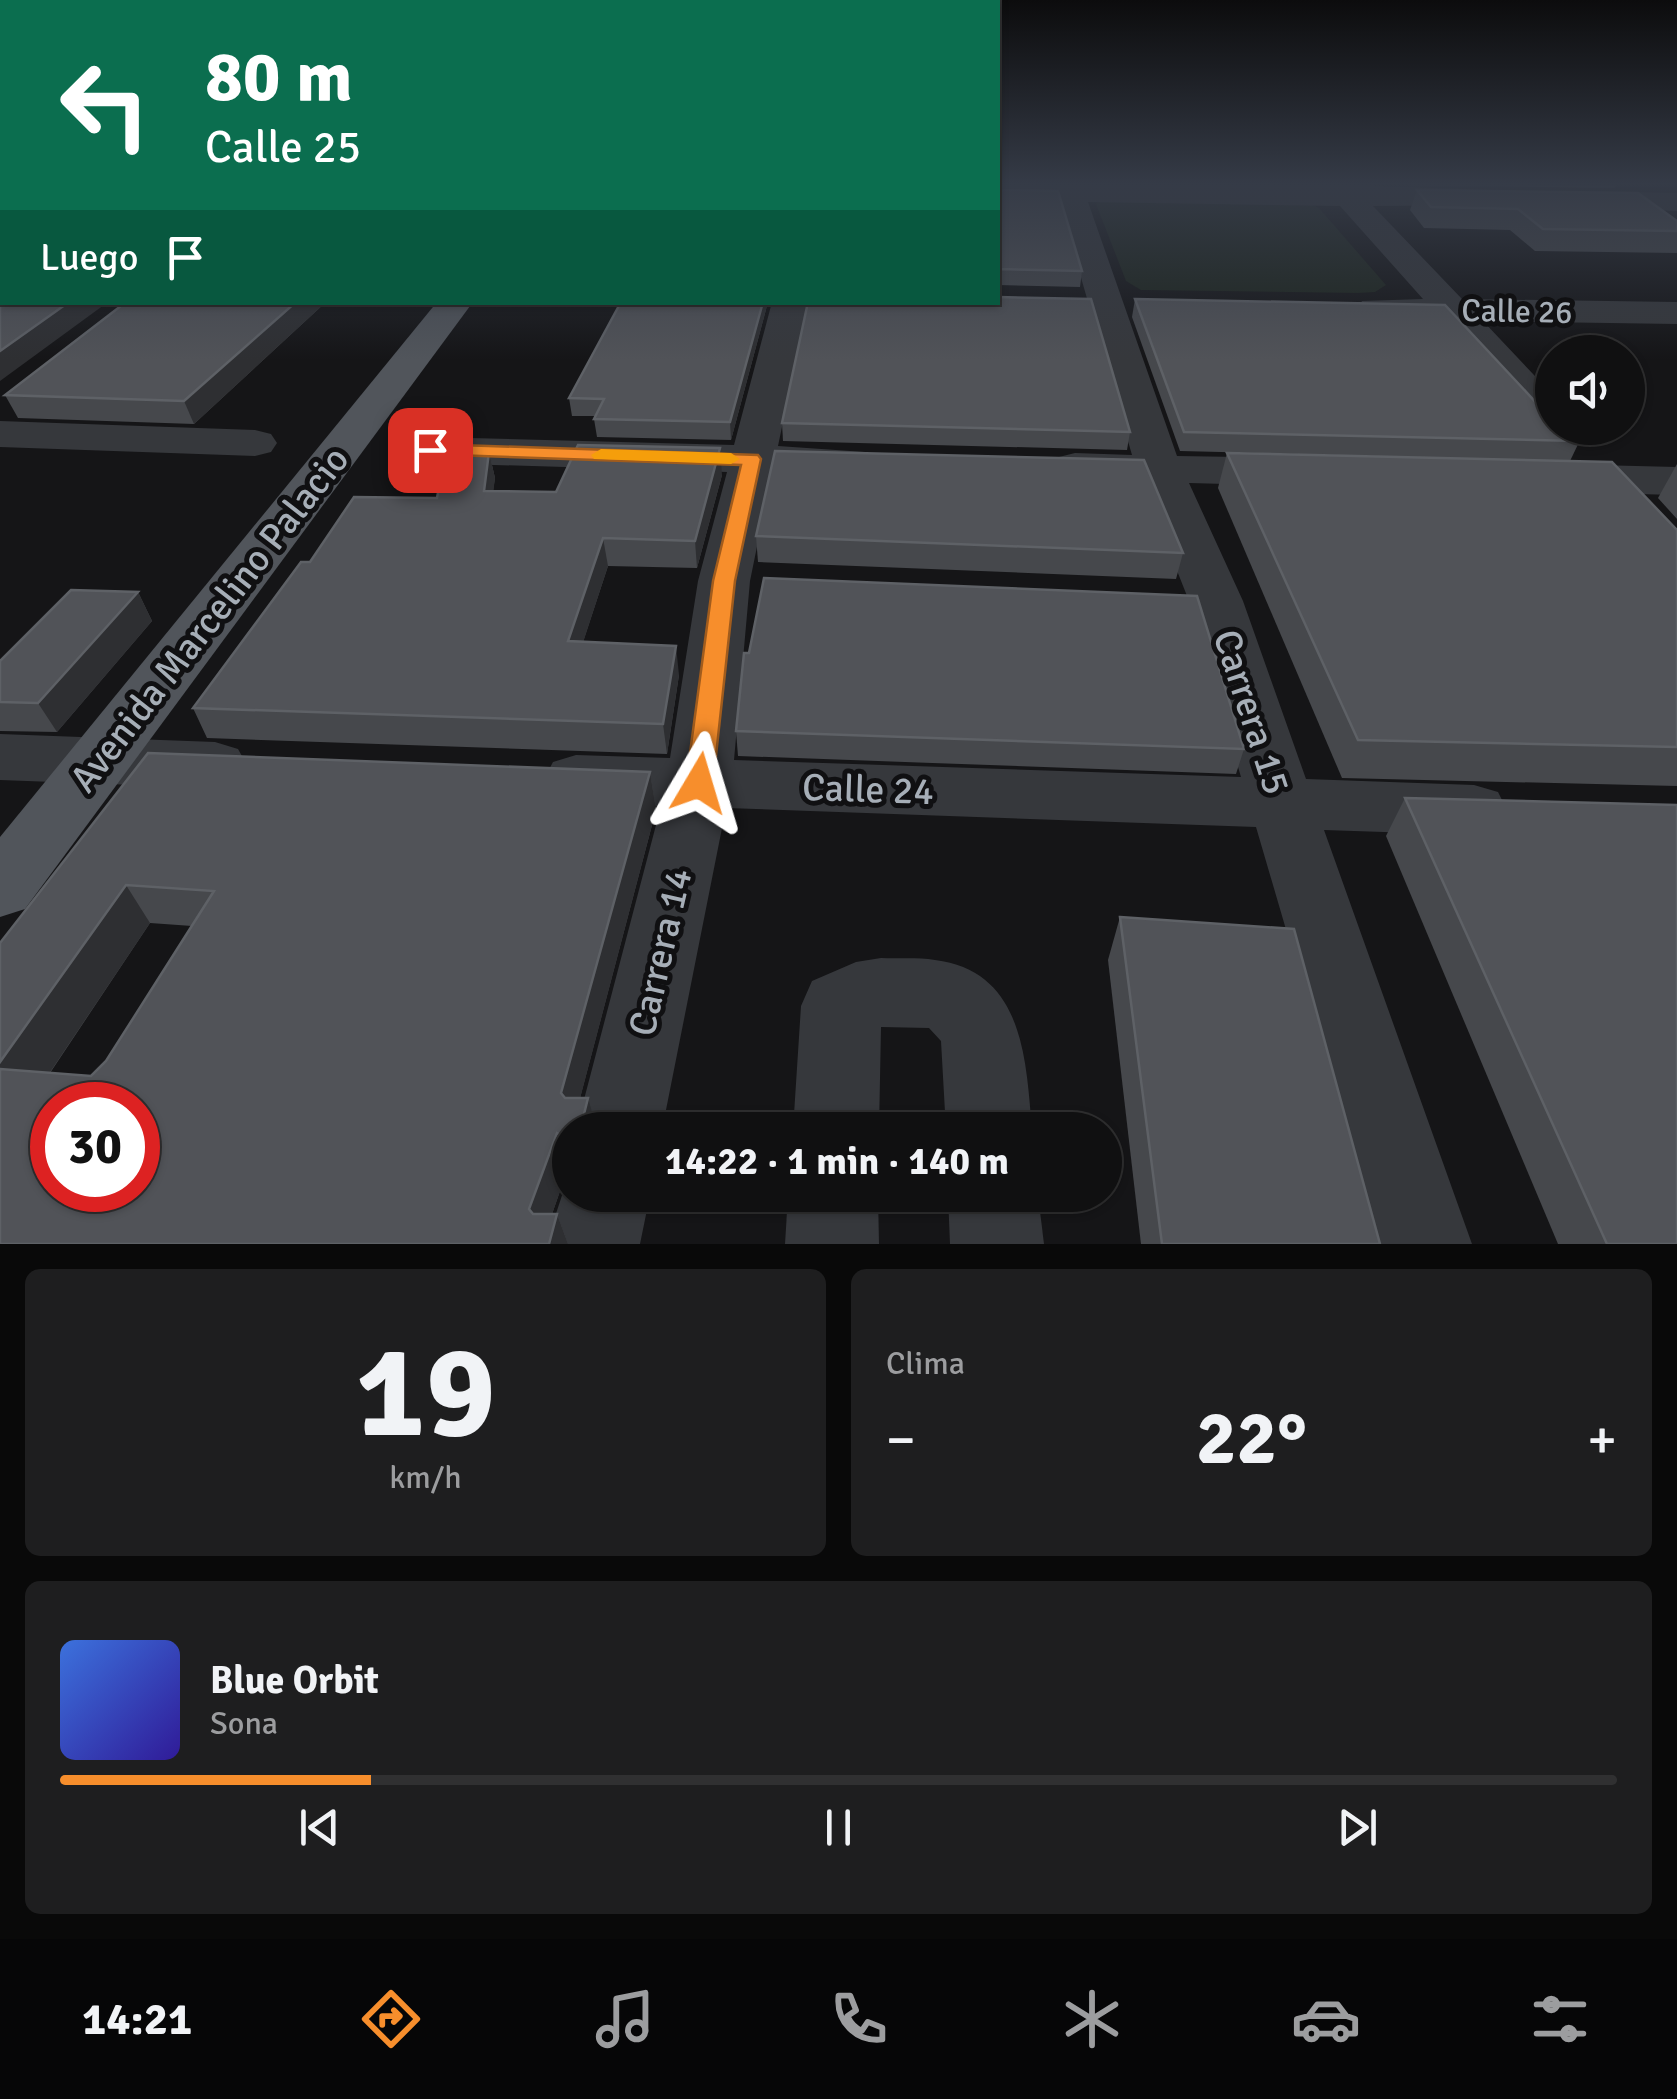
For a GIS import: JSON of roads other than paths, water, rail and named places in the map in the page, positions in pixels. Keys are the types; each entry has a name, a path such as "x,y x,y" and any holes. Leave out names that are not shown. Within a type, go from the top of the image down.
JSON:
{"main road":[{"name":"Avenida Marcelino Palacio","path":"0,888 454,305"}],"street":[{"name":"Carrera 15","path":"1087,243 1158,468 1216,601 1425,1244"},
{"path":"1390,243 1535,400"},
{"name":"Carrera 14","path":"624,1112 744,582 752,459 789,305"},
{"name":"Calle 26","path":"1337,308 1677,313"},
{"path":"5,411 255,443"},
{"path":"1577,445 1650,523"},
{"path":"430,450 887,462"},
{"path":"1042,466 1335,473"},
{"path":"1512,477 1677,481"},
{"path":"1157,599 1216,601"},
{"path":"0,758 272,768"},
{"name":"Calle 24","path":"524,777 1539,811"},
{"path":"837,1112 840,1006 851,997 870,992 944,995 972,1014 982,1041 987,1112"},
{"path":"593,1244 600,1212"},
{"path":"832,1244 833,1212"},
{"path":"994,1212 996,1244"}]}
